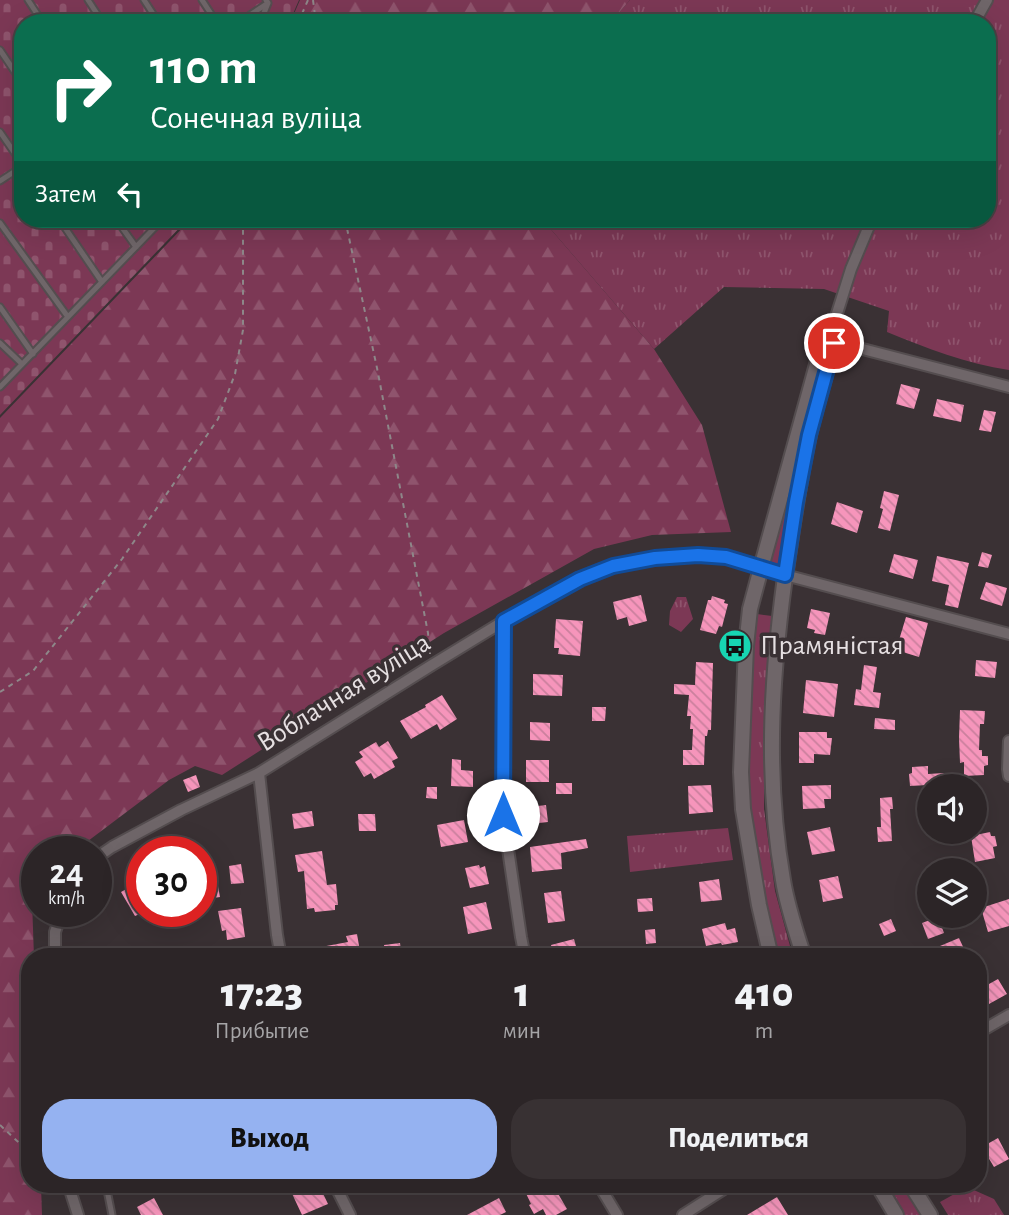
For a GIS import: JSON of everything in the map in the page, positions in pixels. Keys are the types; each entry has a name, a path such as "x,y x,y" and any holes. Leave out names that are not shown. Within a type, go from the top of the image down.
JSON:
{"street":[{"path":"769,948 750,858 743,809 741,772 750,609 851,268 868,228"},
{"path":"829,341 1009,387"},
{"path":"801,948 783,883 776,835 771,740 773,687 796,502 829,341"},
{"name":"Воблачная вуліца","path":"279,948 260,773 504,621 580,579 613,566 655,558 698,555 726,557 1009,634"},
{"path":"504,621 503,815 523,948"},
{"path":"1009,741 1009,776"},
{"path":"112,847 171,815 260,773"},
{"path":"55,948 57,927"},
{"path":"987,1028 1009,1015"},
{"path":"71,1193 78,1215"},
{"path":"339,1193 349,1215"},
{"path":"604,1193 617,1215"},
{"path":"683,1215 717,1193"},
{"path":"883,1193 896,1215"},
{"path":"916,1193 930,1215"}],"lane":[{"path":"250,14 268,1"},
{"path":"0,50 14,71"},
{"path":"0,132 14,152"},
{"path":"0,223 68,317"},
{"path":"65,228 102,282"},
{"path":"122,228 136,247"},
{"path":"0,387 154,228"},
{"path":"0,307 33,354"},
{"path":"0,343 22,364"},
{"path":"108,1193 113,1215"}],"path":[{"path":"0,692 33,671 114,569 218,419 235,374 243,330 243,228"},
{"path":"347,228 377,368 432,665"},
{"path":"0,1125 21,1145"}],"green space":[{"path":"0,0 299,0 293,14 14,14 14,228 179,228 0,415"},
{"path":"300,0 630,0 618,14 294,14"},
{"path":"630,0 1009,0 1009,370 962,360 887,332 889,311 824,289 724,287 654,349 550,228 996,228 996,14 618,14"},
{"path":"182,228 550,228 654,349 702,425 731,532 652,535 594,549 444,633 222,775 195,766 169,780 95,836 21,836 21,927 33,927 34,948 21,948 21,1193 41,1193 42,1215 0,1215 0,418"},
{"path":"789,499 780,563 776,567 770,562 771,553"},
{"path":"677,597 686,597 693,619 681,632 669,625 670,611"},
{"path":"757,614 772,616 764,729 764,809 775,891 791,948 776,948 762,894 749,811 747,734"},
{"path":"728,828 733,860 630,872 627,836"},
{"path":"891,1193 907,1193 921,1215 904,1215"},
{"path":"956,1193 980,1193 994,1199 1004,1215 948,1215 940,1202"}],"building":[{"path":"901,384 920,389 914,409 896,404"},
{"path":"937,399 964,405 961,422 933,416"},
{"path":"984,410 996,412 991,432 979,430"},
{"path":"884,491 899,495 890,531 878,528"},
{"path":"837,502 863,511 857,533 831,524"},
{"path":"982,552 992,555 988,568 978,566"},
{"path":"894,554 918,560 913,579 889,572"},
{"path":"937,556 969,563 958,608 945,605 949,585 932,581"},
{"path":"986,582 1007,588 1002,606 980,599"},
{"path":"641,595 647,621 629,626 627,617 617,620 613,602"},
{"path":"712,596 725,600 724,603 728,604 722,627 719,626 716,634 700,630 708,600 711,600"},
{"path":"811,609 830,613 825,635 814,633 815,630 807,628"},
{"path":"906,617 928,623 919,657 896,650"},
{"path":"556,619 583,621 580,656 558,654 559,648 554,648"},
{"path":"976,660 997,662 995,678 975,676"},
{"path":"696,662 713,663 711,730 708,730 705,736 704,765 683,765 683,750 692,750 693,729 690,729 691,716 687,716 689,695 674,694 674,684 695,685"},
{"path":"864,665 877,667 873,692 881,693 879,708 854,705 856,689 861,690"},
{"path":"533,674 563,675 562,696 533,695"},
{"path":"806,680 838,684 834,717 803,713"},
{"path":"442,695 457,719 440,730 437,724 411,739 400,721"},
{"path":"592,707 606,707 605,721 592,721"},
{"path":"960,710 985,711 984,724 980,724 979,750 982,750 982,756 988,756 984,774 964,774 964,762 960,763"},
{"path":"875,718 895,720 895,730 874,729"},
{"path":"530,722 550,723 550,741 530,740"},
{"path":"799,732 827,732 827,738 832,738 830,755 814,754 814,763 799,763"},
{"path":"388,741 398,758 392,761 395,767 374,779 371,773 364,777 355,762 363,757 359,752 376,742 379,747"},
{"path":"452,759 461,760 461,770 473,771 473,787 451,786"},
{"path":"526,760 549,760 549,782 526,782"},
{"path":"928,766 928,774 917,774 917,786 910,786 909,774 912,773 912,767"},
{"path":"196,775 200,787 188,792 183,780"},
{"path":"556,783 572,783 572,794 556,794"},
{"path":"711,785 713,812 689,814 688,786"},
{"path":"831,785 831,799 824,799 825,808 803,809 802,786"},
{"path":"427,787 437,787 437,799 426,798"},
{"path":"892,797 892,841 878,842 877,827 881,827 880,798"},
{"path":"546,805 548,822 530,824 529,807"},
{"path":"312,811 314,826 294,829 292,814"},
{"path":"358,814 375,814 376,831 359,831"},
{"path":"464,820 468,842 441,847 437,825"},
{"path":"830,827 835,851 812,855 807,832"},
{"path":"987,833 995,836 995,858 974,858 972,844 987,844"},
{"path":"586,839 588,848 561,853 562,869 532,872 530,847"},
{"path":"322,851 327,885 336,884 338,905 335,905 335,910 315,912 314,908 307,909 304,871 298,872 295,855"},
{"path":"241,864 244,883 231,884 229,866"},
{"path":"479,865 480,868 485,866 489,884 470,888 465,868"},
{"path":"838,876 843,898 823,902 819,880"},
{"path":"719,879 722,900 701,902 699,882"},
{"path":"561,891 565,921 548,923 544,893"},
{"path":"652,898 653,911 638,912 637,899"},
{"path":"1009,899 1009,926 988,932 987,906"},
{"path":"486,902 492,929 468,934 463,907"},
{"path":"241,908 245,937 227,940 226,930 222,931 218,911"},
{"path":"891,919 896,931 884,936 879,924"},
{"path":"725,923 727,930 735,928 738,942 706,946 702,929"},
{"path":"924,928 942,928 944,933 928,939"},
{"path":"655,929 656,943 646,944 645,930"},
{"path":"357,934 359,948 315,948 348,942 346,936"},
{"path":"959,938 964,948 941,948 940,946"},
{"path":"574,939 576,948 552,948 551,945"},
{"path":"400,943 401,948 384,948 384,945"},
{"path":"998,979 1007,994 989,1004 987,985"},
{"path":"998,1138 1009,1159 994,1167 987,1155 987,1144"},
{"path":"292,1193 323,1193 328,1204 302,1215"},
{"path":"526,1193 558,1193 567,1209 556,1215 546,1215 543,1209 534,1214 529,1205 531,1204"},
{"path":"777,1197 788,1215 747,1215"},
{"path":"154,1198 163,1215 141,1215 137,1207"},
{"path":"499,1198 506,1212 500,1215 467,1215"}],"place":[{"name":"Прамяністая","path":"735,646"}],"route":[{"path":"503,815 504,621 580,579 613,566 655,558 698,555 726,557 785,575 809,435 834,343"}]}
